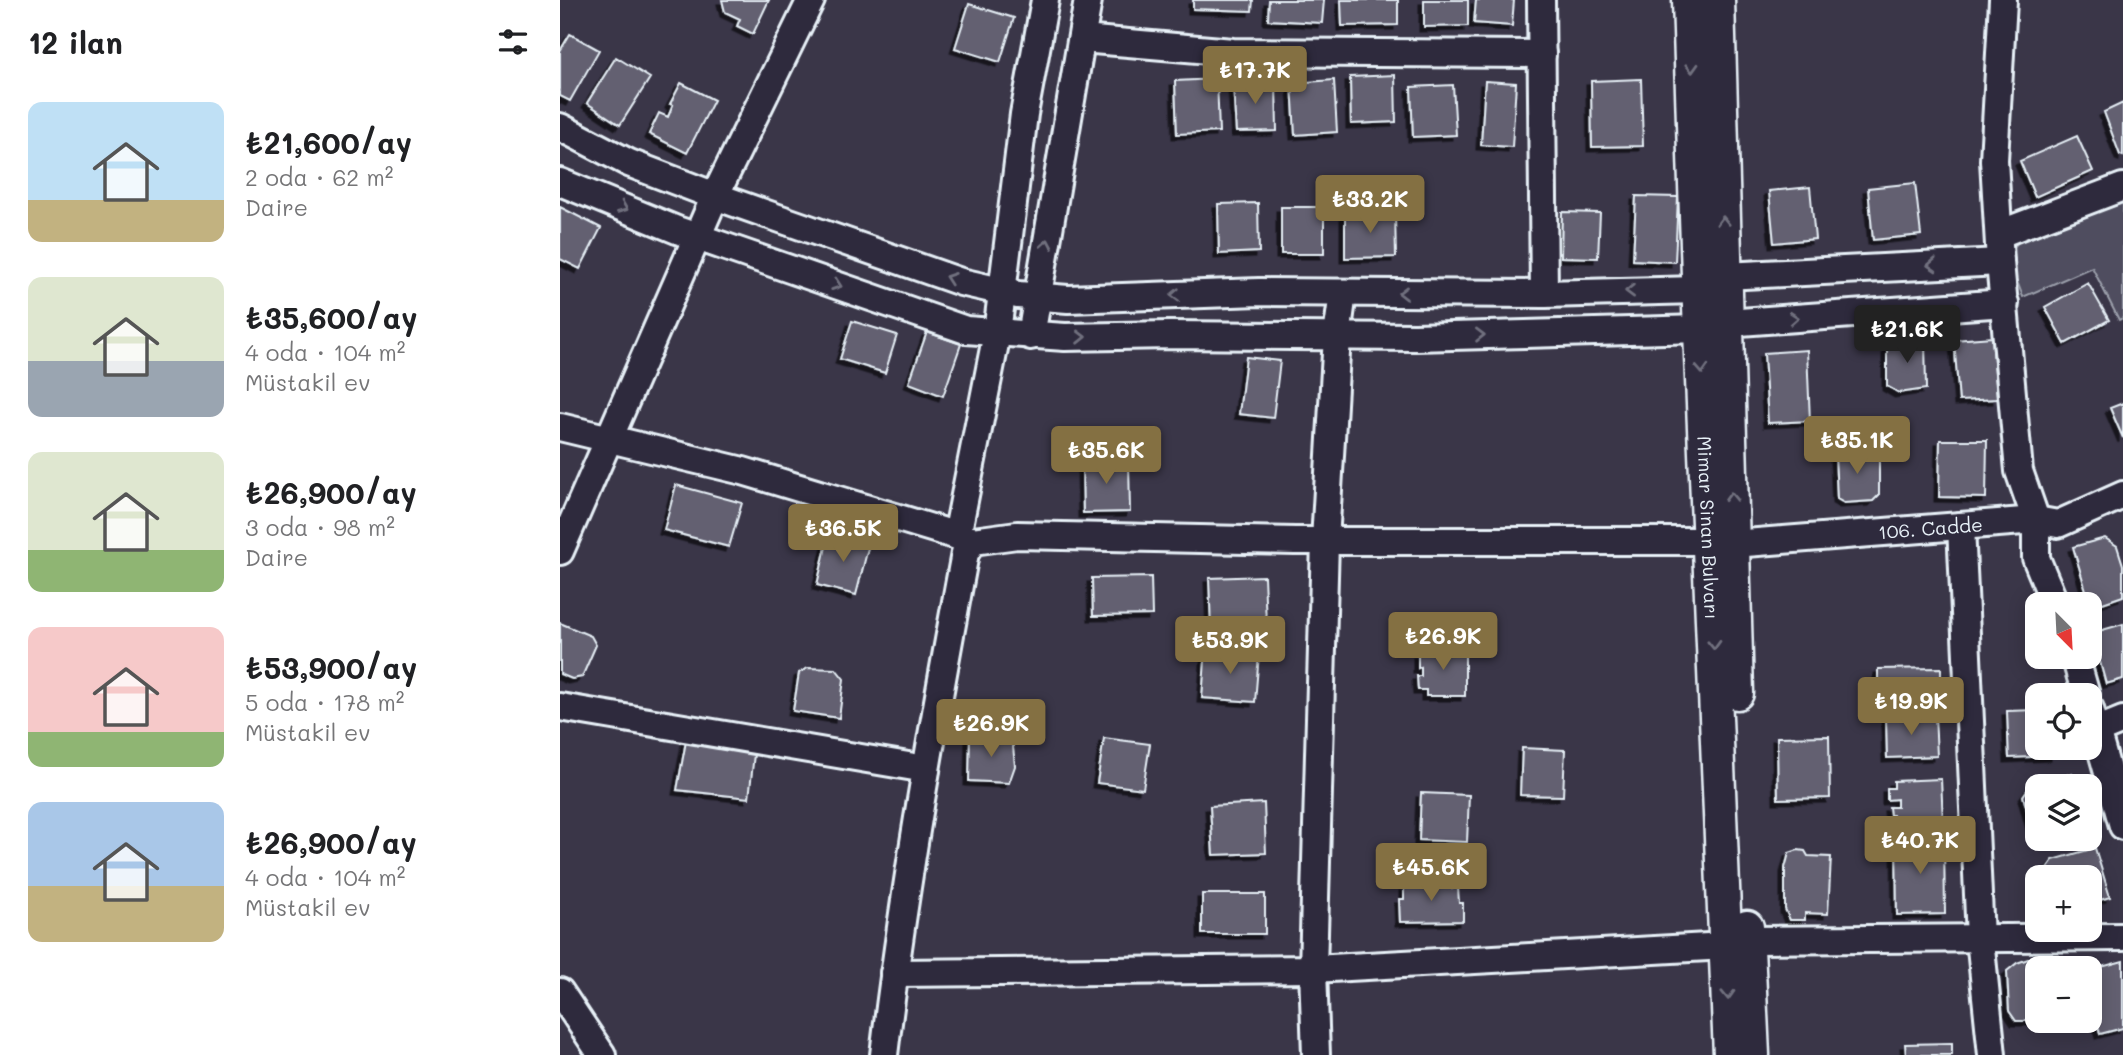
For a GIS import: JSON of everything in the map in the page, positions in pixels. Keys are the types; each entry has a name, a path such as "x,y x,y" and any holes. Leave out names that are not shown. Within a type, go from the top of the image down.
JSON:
{"main road":[{"name":"Mimar Sinan Bulvarı","path":"1689,0 1711,283 1737,943 1753,1055"},
{"name":"Mimar Sinan Bulvarı","path":"1711,283 1718,0"},
{"name":"Mimar Sinan Bulvarı","path":"1730,1055 1737,943"}],"street":[{"path":"560,551 715,196 811,0"},
{"path":"884,1055 926,769 965,553 965,538 997,333 1024,114 1045,0"},
{"path":"1031,336 1088,0"},
{"path":"1541,0 1544,294"},
{"path":"2003,0 1994,160 2000,262 2020,471 2036,520 2036,558 2050,592"},
{"path":"1082,39 1233,52 1542,54"},
{"path":"560,127 629,163 715,196 961,282 1038,297 1068,299 1259,292 1544,294 2000,262"},
{"path":"560,182 698,237 966,330 1031,336 1415,337 1713,326 2005,303"},
{"path":"1999,234 2123,187"},
{"path":"1316,1055 1313,969 1325,541 1337,336 1343,293"},
{"path":"560,428 743,471 965,538"},
{"name":"106. Cadde","path":"965,538 1017,535 1325,541 1721,542 2036,520 2059,524 2123,495"},
{"path":"1961,526 1980,938 1992,1055"},
{"path":"560,707 926,769"},
{"path":"2102,720 2123,720"},
{"path":"2102,752 2123,826"},
{"path":"894,973 1313,969 1737,943 2123,937"},
{"path":"560,992 602,1055"}],"shaded area":[{"path":"2123,196 2123,318 2119,320 2092,267 2023,297 2007,255 2019,241"}],"building":[{"path":"722,0 769,0 753,34 737,26 740,19 725,12"},
{"path":"1193,0 1253,0 1252,11 1193,9"},
{"path":"1269,0 1324,0 1322,23 1268,20"},
{"path":"1341,0 1398,0 1398,25 1342,26"},
{"path":"1424,0 1468,0 1468,26 1424,27"},
{"path":"1476,0 1514,0 1512,26 1474,23"},
{"path":"969,4 1014,18 1000,62 955,48"},
{"path":"570,34 599,50 570,101 560,96 560,51"},
{"path":"616,57 650,78 620,125 587,103"},
{"path":"1395,75 1396,122 1351,124 1350,77"},
{"path":"1217,79 1219,132 1177,134 1175,81"},
{"path":"1247,79 1276,81 1277,131 1236,132 1233,84"},
{"path":"1641,79 1643,146 1592,147 1591,81"},
{"path":"1334,80 1337,132 1295,135 1292,83"},
{"path":"1485,81 1516,83 1512,147 1481,145"},
{"path":"681,83 714,100 687,153 649,134 659,113 668,117 673,105 670,104"},
{"path":"1453,85 1456,135 1413,137 1411,87"},
{"path":"2123,103 2123,156 2120,155 2104,112"},
{"path":"2077,136 2093,171 2035,197 2020,161"},
{"path":"1915,183 1921,235 1873,240 1868,188"},
{"path":"1810,187 1815,239 1774,243 1769,191"},
{"path":"1636,196 1678,197 1675,262 1633,260"},
{"path":"1258,203 1259,252 1219,254 1218,204"},
{"path":"560,207 601,228 580,269 560,259"},
{"path":"1281,207 1324,207 1324,254 1281,254"},
{"path":"1345,212 1395,212 1396,257 1345,258"},
{"path":"1562,212 1600,213 1598,258 1561,257"},
{"path":"2088,283 2109,320 2065,344 2045,307"},
{"path":"852,321 897,335 885,373 840,359"},
{"path":"927,332 961,344 943,396 909,383"},
{"path":"1992,337 1997,399 1959,401 1954,340"},
{"path":"1925,338 1926,389 1899,393 1887,386 1887,342"},
{"path":"1807,350 1810,421 1768,423 1764,353"},
{"path":"1246,357 1280,361 1273,418 1239,414"},
{"path":"2123,403 2123,438 2110,408"},
{"path":"1940,440 1987,440 1986,498 1939,497"},
{"path":"1879,451 1879,495 1873,501 1844,503 1837,499 1835,453"},
{"path":"1129,460 1130,512 1083,513 1082,461"},
{"path":"676,485 742,503 729,547 664,530"},
{"path":"829,534 869,544 856,595 817,585"},
{"path":"2105,538 2117,546 2123,565 2123,596 2102,603 2102,592 2086,592 2073,547"},
{"path":"1264,576 1266,624 1211,626 1209,578"},
{"path":"1151,577 1152,615 1093,616 1092,578"},
{"path":"560,623 591,636 596,645 582,677 572,679 560,674"},
{"path":"2123,624 2123,679 2106,684 2102,669 2102,630"},
{"path":"1465,648 1465,696 1426,696 1426,690 1418,690 1417,676 1421,676 1421,667 1418,668 1418,654 1426,654 1426,649"},
{"path":"1206,649 1259,654 1255,702 1202,698"},
{"path":"808,668 836,669 844,679 839,718 793,711 799,673"},
{"path":"1941,668 1941,684 1936,687 1936,701 1884,702 1884,690 1878,690 1878,669"},
{"path":"2025,710 2025,757 2009,758 2007,711"},
{"path":"1935,715 1937,756 1887,758 1886,717"},
{"path":"970,735 1012,737 1015,766 1009,783 969,781"},
{"path":"1829,736 1830,798 1778,799 1777,737"},
{"path":"1104,738 1150,744 1143,789 1097,783"},
{"path":"686,741 754,754 749,798 677,790"},
{"path":"1522,748 1565,750 1563,796 1520,795"},
{"path":"1941,779 1943,821 1893,823 1889,807 1897,807 1897,799 1887,800 1887,788 1894,788 1894,781"},
{"path":"1421,793 1469,795 1467,842 1419,840"},
{"path":"1264,803 1266,853 1213,855 1210,806"},
{"path":"1944,838 1945,914 1897,915 1896,839"},
{"path":"1805,851 1808,856 1831,857 1828,914 1805,913 1805,920 1790,920 1785,909 1785,868 1789,853"},
{"path":"2084,851 2096,851 2100,865 2050,865 2053,860"},
{"path":"2102,871 2110,897 2102,899"},
{"path":"1452,880 1452,888 1458,887 1459,903 1463,903 1463,921 1400,922 1399,899 1404,899 1404,887 1411,887 1411,882"},
{"path":"1202,894 1265,894 1265,934 1202,934"},
{"path":"2025,960 2025,1021 2016,1021 2009,1011 2007,971"},
{"path":"2123,961 2123,1028 2100,1034 2102,1033 2102,967"},
{"path":"1952,1043 1952,1055 1906,1055 1905,1044"}]}
